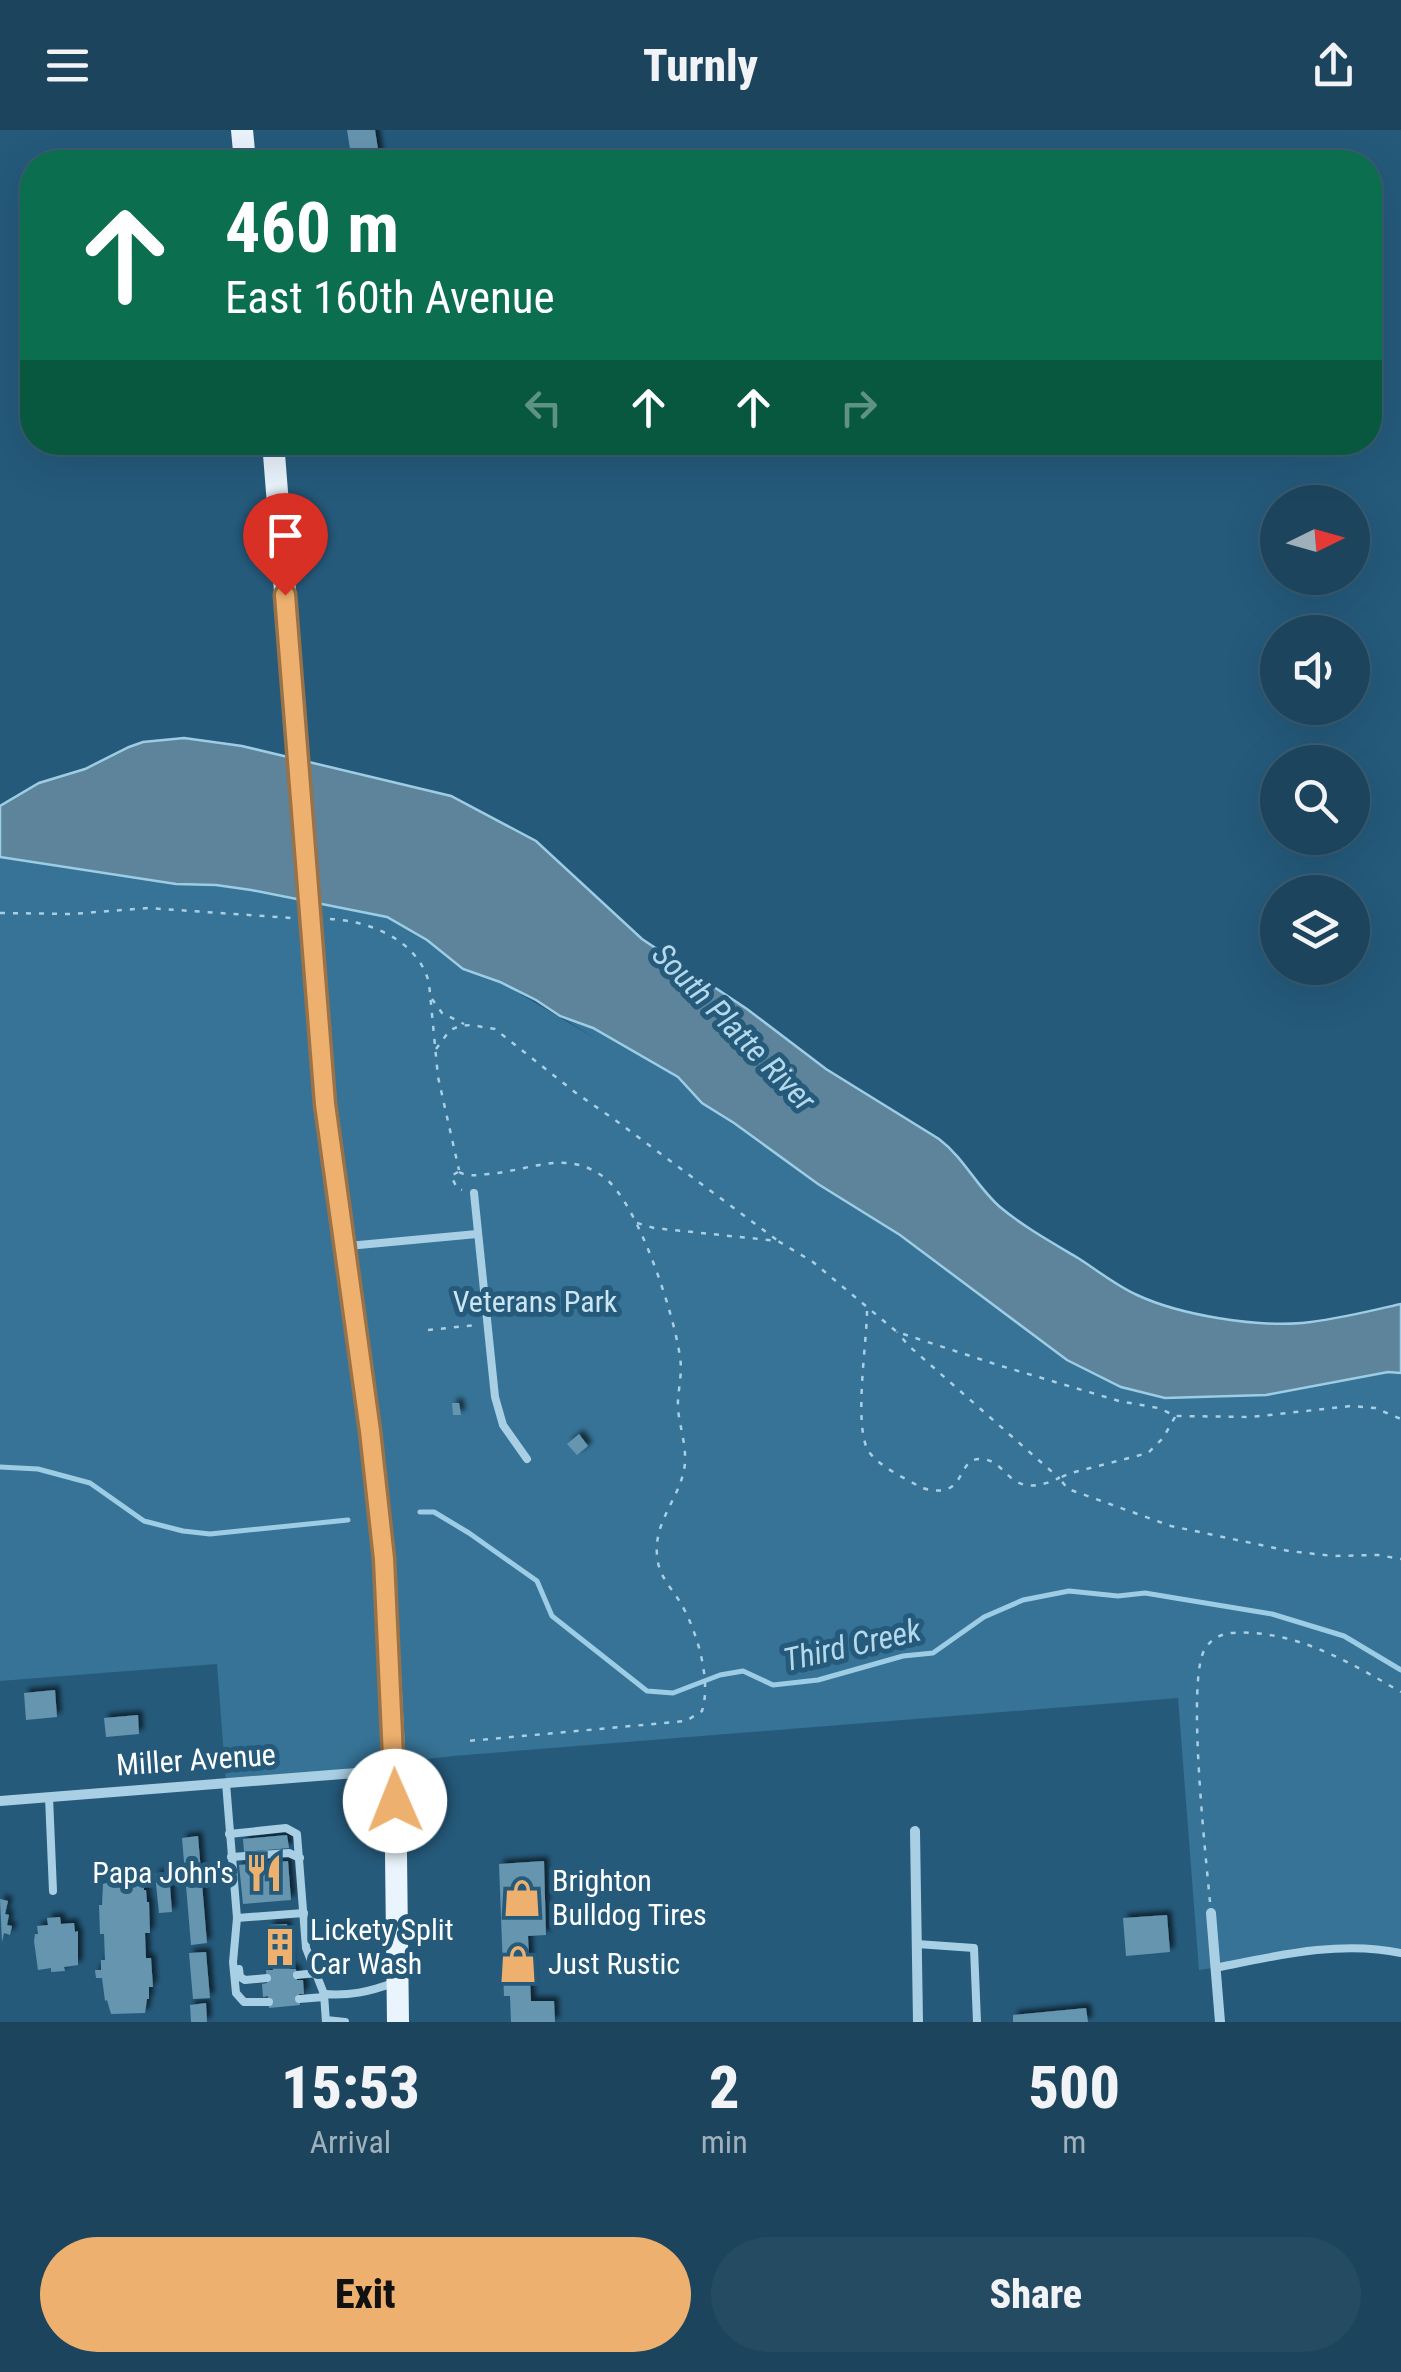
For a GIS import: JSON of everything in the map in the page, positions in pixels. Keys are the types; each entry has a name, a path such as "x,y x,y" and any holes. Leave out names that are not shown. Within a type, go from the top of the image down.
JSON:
{"main road":[{"path":"274,455 325,1104 384,1559 395,1770 398,2022"}],"street":[{"name":"Miller Avenue","path":"0,1801 395,1770"},
{"path":"915,1831 918,2022"},
{"path":"1211,1913 1220,2022"}],"lane":[{"path":"474,1193 495,1397 504,1425 527,1460"},
{"path":"343,1246 478,1234"},
{"path":"226,1783 236,1918 232,1962 236,1993 244,2002 269,2002"},
{"path":"49,1798 53,1891"},
{"path":"229,1834 286,1828 297,1834 306,1948 324,1996 326,2021 345,2022"},
{"path":"231,1858 290,1853 300,1858"},
{"path":"236,1918 304,1913"},
{"path":"235,1940 240,1977 267,1978"},
{"path":"916,1944 974,1948 977,2022"},
{"path":"1216,1968 1318,1951 1372,1948 1401,1953"},
{"path":"297,1975 316,1973"},
{"path":"299,1999 369,1992 397,1982"}],"path":[{"path":"0,913 72,914 148,908 298,918"},
{"path":"324,919 368,925 401,944 420,961 429,982 438,1077 459,1172"},
{"path":"431,998 442,1013 458,1022 494,1029 506,1037 576,1094 778,1241 813,1262 897,1332 1068,1489 1171,1526 1288,1552 1401,1559"},
{"path":"436,1050 450,1030 468,1025"},
{"path":"459,1172 467,1176 498,1173 564,1161 582,1166 608,1180 622,1194 636,1223 665,1296 682,1372 678,1404 685,1463 662,1520 656,1551 662,1577 691,1623 705,1697 702,1710 686,1722 468,1741"},
{"path":"459,1172 451,1176 457,1188 474,1193"},
{"path":"636,1223 665,1230 778,1241"},
{"path":"868,1309 862,1432 875,1458 922,1488 946,1490 954,1486 968,1463 976,1459 992,1463 1019,1483 1038,1486 1071,1472 1148,1453 1176,1416"},
{"path":"428,1330 478,1324"},
{"path":"897,1332 998,1366 1176,1416 1250,1416 1350,1406 1374,1408 1401,1419"},
{"path":"1211,1913 1198,1746 1202,1652 1212,1641 1231,1632 1272,1634 1314,1646 1401,1692"}],"green space":[{"name":"Veterans Park","path":"0,857 176,884 251,890 387,917 427,940 463,969 500,982 596,1039 560,1016 593,1028 678,1077 702,1103 900,1235 1067,1360 1121,1387 1210,1398 1266,1395 1401,1373 1401,1953 1334,1950 1199,1970 1178,1698 453,1756 226,1783 217,1664 0,1681"}],"water":[{"name":"South Platte River","path":"184,738 242,746 451,796 536,841 642,939 747,1009 826,1069 939,1139 1000,1207 1121,1287 1174,1308 1262,1323 1314,1322 1401,1304 1401,1373 1388,1372 1266,1395 1165,1398 1121,1387 1067,1360 900,1235 818,1184 702,1103 678,1077 593,1028 560,1016 500,982 463,969 427,940 387,917 251,890 176,884 0,857 0,806 39,783 85,769 129,747"}],"building":[{"path":"347,130 375,130 378,150 350,150"},
{"path":"452,1403 459,1403 461,1415 453,1415"},
{"path":"579,1434 588,1446 577,1455 567,1444"},
{"path":"55,1690 57,1717 26,1720 24,1693"},
{"path":"138,1715 139,1734 106,1737 104,1718"},
{"path":"287,1835 289,1848 244,1852 243,1839"},
{"path":"198,1836 207,1943 191,1945 182,1838"},
{"path":"288,1861 291,1900 243,1904 239,1865"},
{"path":"544,1861 546,1935 528,1936 531,2001 554,2001 555,2022 511,2022 510,1996 504,1996 499,1864"},
{"path":"169,1873 172,1912 159,1913 155,1874"},
{"path":"140,1877 149,1902 146,1958 151,1958 153,1987 149,1987 145,2013 111,2014 102,1978 96,1978 95,1970 101,1970 101,1960 105,1960 99,1905 103,1884 106,1879"},
{"path":"0,1899 8,1901 5,1914 9,1915 7,1925 12,1926 10,1935 4,1933 2,1942"},
{"path":"1167,1915 1170,1952 1126,1956 1123,1918"},
{"path":"60,1917 61,1924 74,1923 75,1932 78,1931 78,1965 64,1967 65,1971 38,1970 34,1941 37,1926 48,1925 47,1918"},
{"name":"Lickety Split Car Wash","path":"287,1924 290,1969 296,1969 297,1980 303,1980 304,1994 299,1994 300,2005 269,2008 262,1984 267,1983 266,1970 273,1970 269,1925"},
{"path":"206,1952 210,1998 193,1999 189,1953"},
{"path":"206,2003 207,2022 191,2022 190,2005"},
{"path":"1086,2008 1088,2022 1013,2022 1013,2015"}],"waterway":[{"name":"Third Creek","path":"0,1467 38,1469 90,1483 144,1521 183,1531 210,1534 348,1520"},
{"name":"Third Creek","path":"420,1512 434,1512 537,1581 552,1616 647,1691 673,1693 720,1675 743,1671 773,1685 818,1680 903,1656 933,1653 984,1617 1023,1600 1069,1591 1118,1596 1145,1593 1272,1614 1344,1636 1401,1670"}],"place":[{"name":"Papa John's","path":"264,1873"},
{"name":"Brighton Bulldog Tires","path":"522,1898"},
{"name":"Lickety Split Car Wash","path":"280,1947"},
{"name":"Just Rustic","path":"518,1964"}],"route":[{"path":"285,595 325,1104 384,1559 395,1801"}]}
